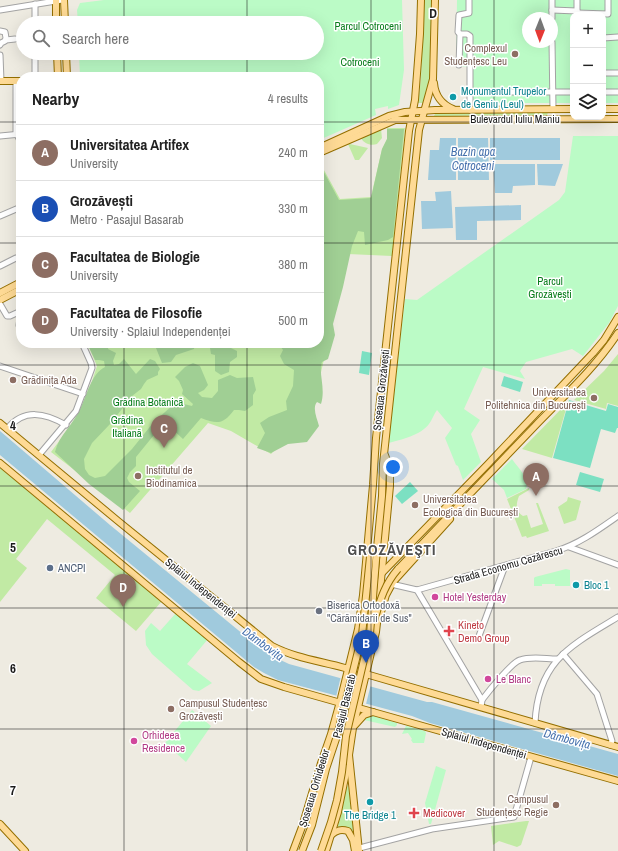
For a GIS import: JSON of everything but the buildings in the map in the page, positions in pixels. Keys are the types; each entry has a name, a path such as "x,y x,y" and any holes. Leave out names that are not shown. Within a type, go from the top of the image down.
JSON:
{"main road":[{"path":"57,16 59,0"},
{"path":"59,0 63,16"},
{"name":"Șoseaua Grozăvești","path":"346,676 358,629 363,595 376,438 420,46 421,0"},
{"path":"435,0 433,79 435,91 439,100 446,106 457,110"},
{"path":"57,60 58,72"},
{"path":"66,60 67,72"},
{"name":"Șoseaua Grozăvești","path":"359,705 366,674 382,572 390,482 390,469 385,454 419,130 433,79"},
{"path":"1,81 16,81"},
{"name":"Bulevardul Iuliu Maniu","path":"324,146 389,116 413,111 570,109"},
{"path":"606,109 618,109"},
{"name":"Bulevardul Iuliu Maniu","path":"324,151 389,122 397,120 618,118"},
{"path":"0,293 16,285"},
{"path":"0,300 16,292"},
{"path":"363,595 368,586 593,353 604,340 618,317"},
{"path":"373,633 382,595 388,582 461,502 576,384 606,351 618,333"},
{"name":"Splaiul Independenței","path":"0,423 272,646 284,652 306,659 348,668 618,747"},
{"name":"Pasajul Basarab","path":"321,851 331,822 338,794 346,736 373,633 382,496 380,464 376,438"},
{"name":"Pasajul Basarab","path":"302,851 312,825 326,769 337,736 362,636 380,464 385,454"},
{"name":"Splaiul Independenței","path":"0,463 255,675 273,684 359,705 373,711 618,781"},
{"path":"373,633 391,584 444,528 461,502"},
{"path":"383,553 386,559 395,559"},
{"name":"Șoseaua Orhideelor","path":"293,851 330,737 341,700 346,676"},
{"path":"326,851 341,801 349,760 353,728 359,705"},
{"path":"353,728 364,715 373,711"},
{"path":"297,851 306,828 329,747 330,737"},
{"path":"349,760 357,850"},
{"path":"0,824 25,851"},
{"path":"331,837 338,830 348,831 357,850"}],"street":[{"path":"0,10 27,3 35,4 59,0"},
{"path":"459,65 459,15 468,13 469,0"},
{"path":"552,0 552,10 570,12"},
{"path":"577,0 577,12"},
{"path":"606,14 608,14 608,0"},
{"path":"35,4 35,16"},
{"path":"0,31 5,32 6,40"},
{"path":"460,34 467,34 470,36 470,110"},
{"path":"606,38 618,37"},
{"path":"0,45 6,40 15,39"},
{"path":"552,48 553,110"},
{"path":"0,56 1,81"},
{"path":"35,60 35,72"},
{"path":"606,73 618,73"},
{"path":"470,92 570,92"},
{"path":"606,92 618,92"},
{"path":"0,136 16,134"},
{"path":"0,216 16,209"},
{"path":"0,266 16,258"},
{"path":"0,304 7,316 16,313"},
{"path":"39,455 66,425 76,411 92,365 84,348"},
{"path":"0,366 82,394"},
{"path":"7,429 17,419 31,415 48,416 66,425"},
{"name":"Strada Economu Cezărescu","path":"391,584 417,590 569,547 618,516"},
{"path":"582,540 578,547 582,552"},
{"path":"569,547 618,565"},
{"path":"479,636 505,566"},
{"path":"417,590 482,700"},
{"path":"535,723 541,689 550,669 557,659 562,654 618,617"},
{"path":"562,654 598,696 612,741 610,745"},
{"path":"481,707 482,700 489,690 517,661 525,659 557,659"},
{"path":"475,688 489,690"},
{"path":"357,850 432,829 514,817 531,757"}],"green space":[{"name":"Cotroceni","path":"104,0 402,0 404,70 399,105 388,109 388,106 375,109 376,115 324,138 324,72 80,72 79,60 324,60 324,16 77,16 77,10 80,3"},
{"path":"423,0 432,0 430,76 424,103 418,103 421,78"},
{"name":"Complexul Studențesc Leu","path":"457,0 618,0 618,103 606,103 606,12 570,12 570,103 468,103 468,67 456,66"},
{"path":"548,113 547,115 434,116 435,114"},
{"name":"Grădina Botanică","path":"387,128 405,128 392,256 348,254 306,438 289,435 271,454 231,431 208,423 130,513 51,452 83,409 97,366 89,348 324,348 324,170 340,199 371,197 382,149 387,139"},
{"path":"381,129 382,138 377,144 368,144 361,138"},
{"path":"387,129 404,129 393,237 388,240 365,245 364,232 358,231 352,246 333,324 335,335 328,359 322,362 321,366 323,392 321,404 317,402 315,407 315,413 319,426 307,442 288,444 271,453 257,448 265,433 260,423 269,417 287,410 286,401 293,386 294,370 284,364 280,356 283,350 282,348 324,348 324,172 339,200 371,198 382,149 387,139"},
{"name":"Parcul Grozăvești","path":"573,136 618,136 618,306 609,323 583,356 572,349 526,362 520,371 525,379 483,367 464,409 480,420 471,434 481,462 463,480 445,438 452,428 437,410 429,424 421,431 388,443 405,299 417,300 559,200 565,192"},
{"path":"348,144 368,148 359,160 355,160"},
{"path":"89,348 108,348 116,353 113,361 114,365 119,364 124,359 136,374 150,359 155,361 160,369 158,375 147,380 141,389 132,396 111,423 92,443 84,459 85,469 89,475 95,478 105,476 132,449 153,423 176,402 192,406 193,404 182,394 183,390 179,381 175,377 185,367 193,363 200,366 208,385 204,390 198,393 202,397 212,398 218,391 218,380 230,375 237,378 253,377 256,390 253,395 253,405 245,411 234,410 223,421 219,422 201,418 183,439 171,428 165,425 158,430 136,457 136,466 127,478 129,482 140,491 123,510 89,484 55,452 60,440 77,415 90,385 100,370 105,367 104,361 95,360"},
{"path":"156,348 194,348 176,355 171,362 162,363"},
{"path":"210,348 231,348 237,351 237,357 230,362 229,372 221,375 215,371 215,355 211,354"},
{"path":"362,351 372,353 369,375 359,373"},
{"path":"618,354 618,406 607,403 606,409 574,400 604,371"},
{"path":"504,376 523,382 520,392 501,386"},
{"path":"569,400 606,411 608,404 618,407 618,428 615,433 601,429 590,468 553,458"},
{"path":"568,402 552,458 522,449"},
{"path":"512,459 523,473 527,485 526,489 507,498 504,490 492,479"},
{"path":"0,468 162,601 136,631 96,598 115,575 47,519 16,559 27,568 0,602"},
{"path":"580,472 604,479 600,492 576,485"},
{"path":"410,482 418,491 402,504 395,496"},
{"path":"529,488 529,490 519,496 517,510 523,516 527,515 531,528 543,524 536,503 538,503 549,531 527,538 526,536 522,537 507,499"},
{"path":"568,497 581,501 576,520 564,524 558,507 567,501"},
{"path":"566,569 570,570 570,586 542,584 542,586 534,586 535,577"},
{"path":"176,613 208,639 187,664 212,683 199,691 193,690 152,654 146,645 145,631 151,623 160,631"},
{"path":"192,710 211,726 186,762 165,743"},
{"path":"373,716 397,723 397,725 395,727 364,720"},
{"path":"406,726 425,731 424,743 413,743 408,733 402,734"},
{"path":"436,766 446,770 431,824 429,824 425,803"},
{"path":"347,785 349,789 354,835 341,827 337,828"},
{"path":"529,821 521,845 517,847 499,841 493,845 491,826"}],"water":[{"name":"Bazin apa Cotroceni","path":"440,138 456,138 456,180 428,180 430,150 439,150"},
{"name":"Bazin apa Cotroceni","path":"458,138 488,138 489,180 458,180"},
{"name":"Bazin apa Cotroceni","path":"490,138 560,138 560,160 490,160"},
{"name":"Bazin apa Cotroceni","path":"493,164 535,164 535,185 513,186 512,193 495,193"},
{"path":"537,164 563,164 555,186 538,185"},
{"name":"Bazin apa Cotroceni","path":"451,191 453,228 422,229 421,201 436,201 435,192"},
{"name":"Bazin apa Cotroceni","path":"521,205 521,220 477,221 477,240 456,240 455,207"},
{"name":"Dâmbovița","path":"0,431 110,525 260,648 272,656 289,664 618,754 618,776 430,723 412,716 278,680 264,673 254,667 0,455"}],"pier":[{"path":"341,676 371,684 366,704 336,697"}],"place":[{"name":"Complexul Studențesc Leu","path":"515,54"},
{"name":"Monumentul Trupelor de Geniu (Leul)","path":"453,97"},
{"name":"Grădinița Ada","path":"13,380"},
{"name":"Universitatea Politehnica din București","path":"594,398"},
{"name":"Facultatea de Biologie","path":"164,448"},
{"name":"Institutul de Biodinamica","path":"138,476"},
{"name":"Universitatea Artifex","path":"536,496"},
{"name":"Universitatea Ecologică din București","path":"415,505"},
{"name":"ANCPI","path":"50,568"},
{"name":"Bloc 1","path":"576,585"},
{"name":"Hotel Yesterday","path":"435,597"},
{"name":"Facultatea de Filosofie","path":"123,607"},
{"name":"Biserica Ortodoxă \"Cărămidarii de Sus\"","path":"319,611"},
{"name":"Kineto Demo Group","path":"449,631"},
{"name":"Grozăvești","path":"366,663"},
{"name":"Le Blanc","path":"488,679"},
{"name":"Campusul Studențesc Grozăvești","path":"171,709"},
{"name":"Orhideea Residence","path":"134,741"},
{"name":"The Bridge 1","path":"370,802"},
{"name":"Campusul Studențesc Regie","path":"556,805"},
{"name":"Medicover","path":"414,813"}],"district":[{"name":"GROZĂVEŞTI","path":"392,550"}],"park label":[{"name":"Parcul Cotroceni","path":"368,26"},
{"name":"Grădina Italiană","path":"127,426"}]}
